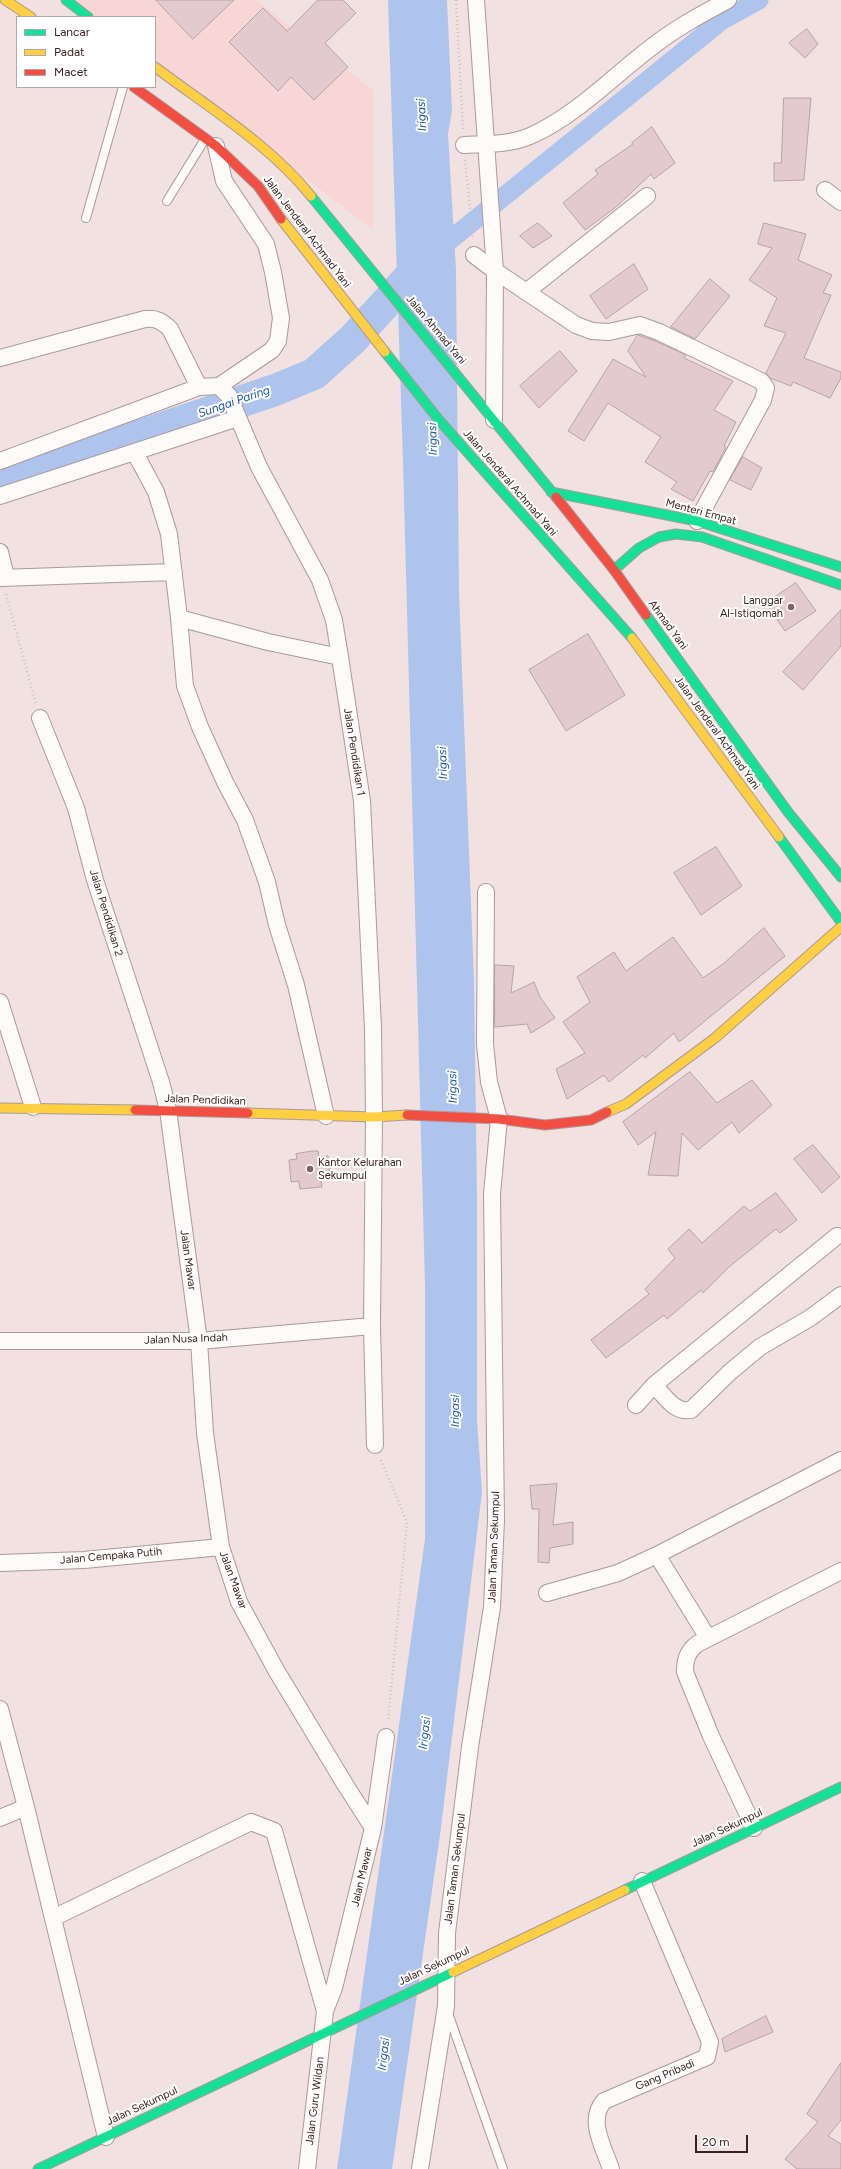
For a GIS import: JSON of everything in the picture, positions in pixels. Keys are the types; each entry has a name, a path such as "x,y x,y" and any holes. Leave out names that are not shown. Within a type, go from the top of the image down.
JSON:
{"main road":[{"path":"6,0 30,16"},
{"path":"66,0 87,16"},
{"name":"Jalan Jenderal Achmad Yani","path":"156,68 258,144 302,185 381,284"},
{"name":"Jalan Jenderal Achmad Yani","path":"135,88 211,142 258,186 289,232 439,420 527,521 713,727 741,767 841,922"},
{"name":"Jalan Ahmad Yani","path":"381,284 471,392"},
{"name":"Ahmad Yani","path":"471,392 614,570 713,727 741,767 788,812 841,877"},
{"name":"Menteri Empat","path":"552,492 697,521 841,567"},
{"path":"614,570 639,548 659,537 676,534 702,537 841,585"},
{"path":"769,561 772,545"},
{"name":"Jalan Pendidikan","path":"0,1108 33,1107 168,1110 374,1117 409,1115 499,1119 545,1125 591,1120 626,1104 715,1038 841,927"},
{"name":"Jalan Sekumpul","path":"38,2169 323,2034 424,1984 841,1787"}],"street":[{"path":"476,0 495,271 494,420"},
{"path":"464,145 508,143 529,136 548,126 579,106 653,45 680,27 728,0"},
{"path":"0,496 134,453 230,402 278,341 280,318 273,272 266,244 226,186 211,142"},
{"path":"825,190 841,202"},
{"path":"526,292 647,196"},
{"path":"474,255 495,271 576,325 592,331 609,332 640,325 659,332 761,381 766,388 763,400 697,521"},
{"path":"0,358 145,319 154,318 164,322 170,329 199,387 230,402"},
{"path":"0,462 199,387"},
{"name":"Jalan Pendidikan 1","path":"230,402 262,473 320,580 334,620 362,801 373,1028 374,1117 372,1326 375,1445"},
{"path":"134,453 156,492 168,534 174,572 185,686 212,755 245,820 267,882 277,925 296,985 326,1116"},
{"path":"0,552 3,577 174,572"},
{"path":"179,618 268,642 340,657"},
{"name":"Jalan Pendidikan 2","path":"40,718 76,808 95,880 161,1082 168,1110"},
{"path":"486,892 485,1044 489,1082 499,1119"},
{"path":"0,1002 33,1107"},
{"name":"Jalan Mawar","path":"168,1110 199,1341 205,1433 221,1547 239,1602 280,1677 373,1828 336,1980 325,2011"},
{"name":"Jalan Taman Sekumpul","path":"420,2169 446,2006 448,1925 470,1747 492,1607 496,1520 492,1194 499,1119"},
{"path":"636,1405 654,1385 837,1236"},
{"path":"654,1385 676,1408 683,1412 691,1410 730,1372 760,1348 810,1318 841,1294"},
{"name":"Jalan Nusa Indah","path":"0,1341 199,1341 372,1326"},
{"path":"547,1592 618,1573 657,1555 841,1460"},
{"name":"Jalan Cempaka Putih","path":"0,1563 84,1560 221,1547"},
{"path":"657,1555 708,1638"},
{"path":"754,1828 711,1736 685,1672 685,1661 689,1650 697,1644 841,1571"},
{"path":"0,1709 26,1807 106,2136"},
{"path":"373,1828 386,1737"},
{"path":"0,1818 26,1807"},
{"path":"53,1918 251,1822 274,1831 325,2011"},
{"name":"Gang Pribadi","path":"611,2169 597,2128 598,2108 604,2101 707,2057 710,2051 710,2042 642,1881"},
{"name":"Jalan Guru Wildan","path":"307,2169 325,2011"}],"lane":[{"path":"86,218 123,88"},
{"path":"167,201 211,142"},
{"path":"446,2006 469,2077 503,2169"}],"path":[{"path":"3,577 40,718"},
{"path":"375,1445 407,1522 386,1737"}],"shaded area":[{"path":"73,0 256,0 373,90 373,230 156,64 156,16 94,16"}],"water":[{"name":"Irigasi","path":"388,0 447,0 452,111 448,134 456,270 459,593 474,982 477,1196 477,1420 482,1492 440,1835 392,2169 337,2169 425,1539 425,1285 403,461"}],"building":[{"path":"156,0 234,0 193,39"},
{"path":"318,0 343,0 356,13 325,43 348,67 314,100 291,77 278,91 229,42 263,8 287,31"},
{"path":"807,29 818,44 805,58 789,43"},
{"path":"784,98 811,98 804,180 774,181 774,163 781,163"},
{"path":"652,127 675,163 654,179 651,174 616,207 585,230 563,203 598,174 595,170 633,144 632,143"},
{"path":"538,223 552,236 533,248 520,236"},
{"path":"764,223 806,234 798,260 832,275 823,293 831,295 804,358 841,372 841,378 830,398 793,382 791,386 770,378 766,373 786,333 764,326 777,298 749,280 772,248 758,244"},
{"path":"634,264 648,289 606,319 590,296"},
{"path":"710,279 730,296 695,339 671,327"},
{"path":"638,335 686,355 684,358 733,381 714,410 736,422 724,446 726,447 713,472 710,471 693,501 671,489 677,482 645,462 661,437 608,403 584,441 568,431 613,359 646,377 628,351"},
{"path":"560,351 577,371 539,408 520,386"},
{"path":"743,457 762,468 751,490 730,480"},
{"name":"Langgar Al-Istiqomah","path":"796,583 816,611 785,631 766,603"},
{"path":"841,610 841,646 803,690 783,672"},
{"path":"588,634 625,695 566,731 529,670"},
{"path":"716,847 742,886 701,915 674,873"},
{"path":"764,928 785,956 679,1042 674,1033 645,1058 643,1055 609,1082 604,1075 567,1099 556,1069 585,1053 563,1022 590,1002 577,977 614,952 626,971 673,937 703,978 723,964"},
{"path":"495,965 514,966 511,993 534,982 540,997 555,1018 531,1033 527,1024 495,1027"},
{"path":"690,1072 717,1103 752,1080 772,1105 739,1133 732,1122 698,1150 682,1133 678,1176 648,1175 656,1132 638,1145 623,1122"},
{"path":"813,1145 840,1177 822,1193 794,1159"},
{"name":"Kantor Kelurahan Sekumpul","path":"318,1151 319,1157 328,1156 330,1178 321,1179 322,1187 300,1189 299,1181 291,1182 289,1160 297,1159 296,1154"},
{"path":"776,1193 797,1220 780,1233 776,1229 729,1267 703,1293 701,1290 667,1319 664,1315 606,1358 591,1340 649,1294 645,1289 675,1258 668,1249 689,1229 702,1243 744,1206 750,1211"},
{"path":"557,1484 553,1525 573,1522 573,1544 550,1548 549,1563 538,1562 539,1509 532,1509 530,1486"},
{"path":"766,2016 773,2032 725,2052 722,2039"},
{"path":"841,2063 841,2120 828,2136 841,2144 841,2169 797,2169 785,2159 818,2122 807,2114"}],"waterway":[{"path":"434,253 721,21 759,0"},
{"name":"Sungai Paring","path":"0,483 275,390 314,374 353,339 415,271"}],"traffic: fast":[{"path":"66,0 87,16"},
{"path":"311,196 556,497"},
{"path":"385,352 439,420 632,638"},
{"path":"551,492 697,521 841,567"},
{"path":"614,570 639,548 659,537 676,534 702,537 841,585"},
{"path":"646,615 788,812 841,877"},
{"path":"779,837 841,922"},
{"path":"625,1890 841,1787"},
{"path":"38,2169 453,1972"}],"traffic: slow":[{"path":"5,0 29,16"},
{"path":"156,68 257,143 294,177 311,196"},
{"path":"281,219 385,352"},
{"path":"632,638 779,837"},
{"path":"607,1112 626,1104 715,1038 841,927"},
{"path":"0,1108 135,1110"},
{"path":"248,1113 374,1117 407,1115"},
{"path":"453,1972 625,1890"}],"traffic: jam":[{"path":"135,88 216,146 258,186 281,219"},
{"path":"556,497 614,570 646,615"},
{"path":"135,1110 248,1113"},
{"path":"407,1115 499,1119 545,1125 591,1120 607,1112"}],"place":[{"name":"Langgar Al-Istiqomah","path":"791,607"},
{"name":"Kantor Kelurahan Sekumpul","path":"310,1169"}]}
